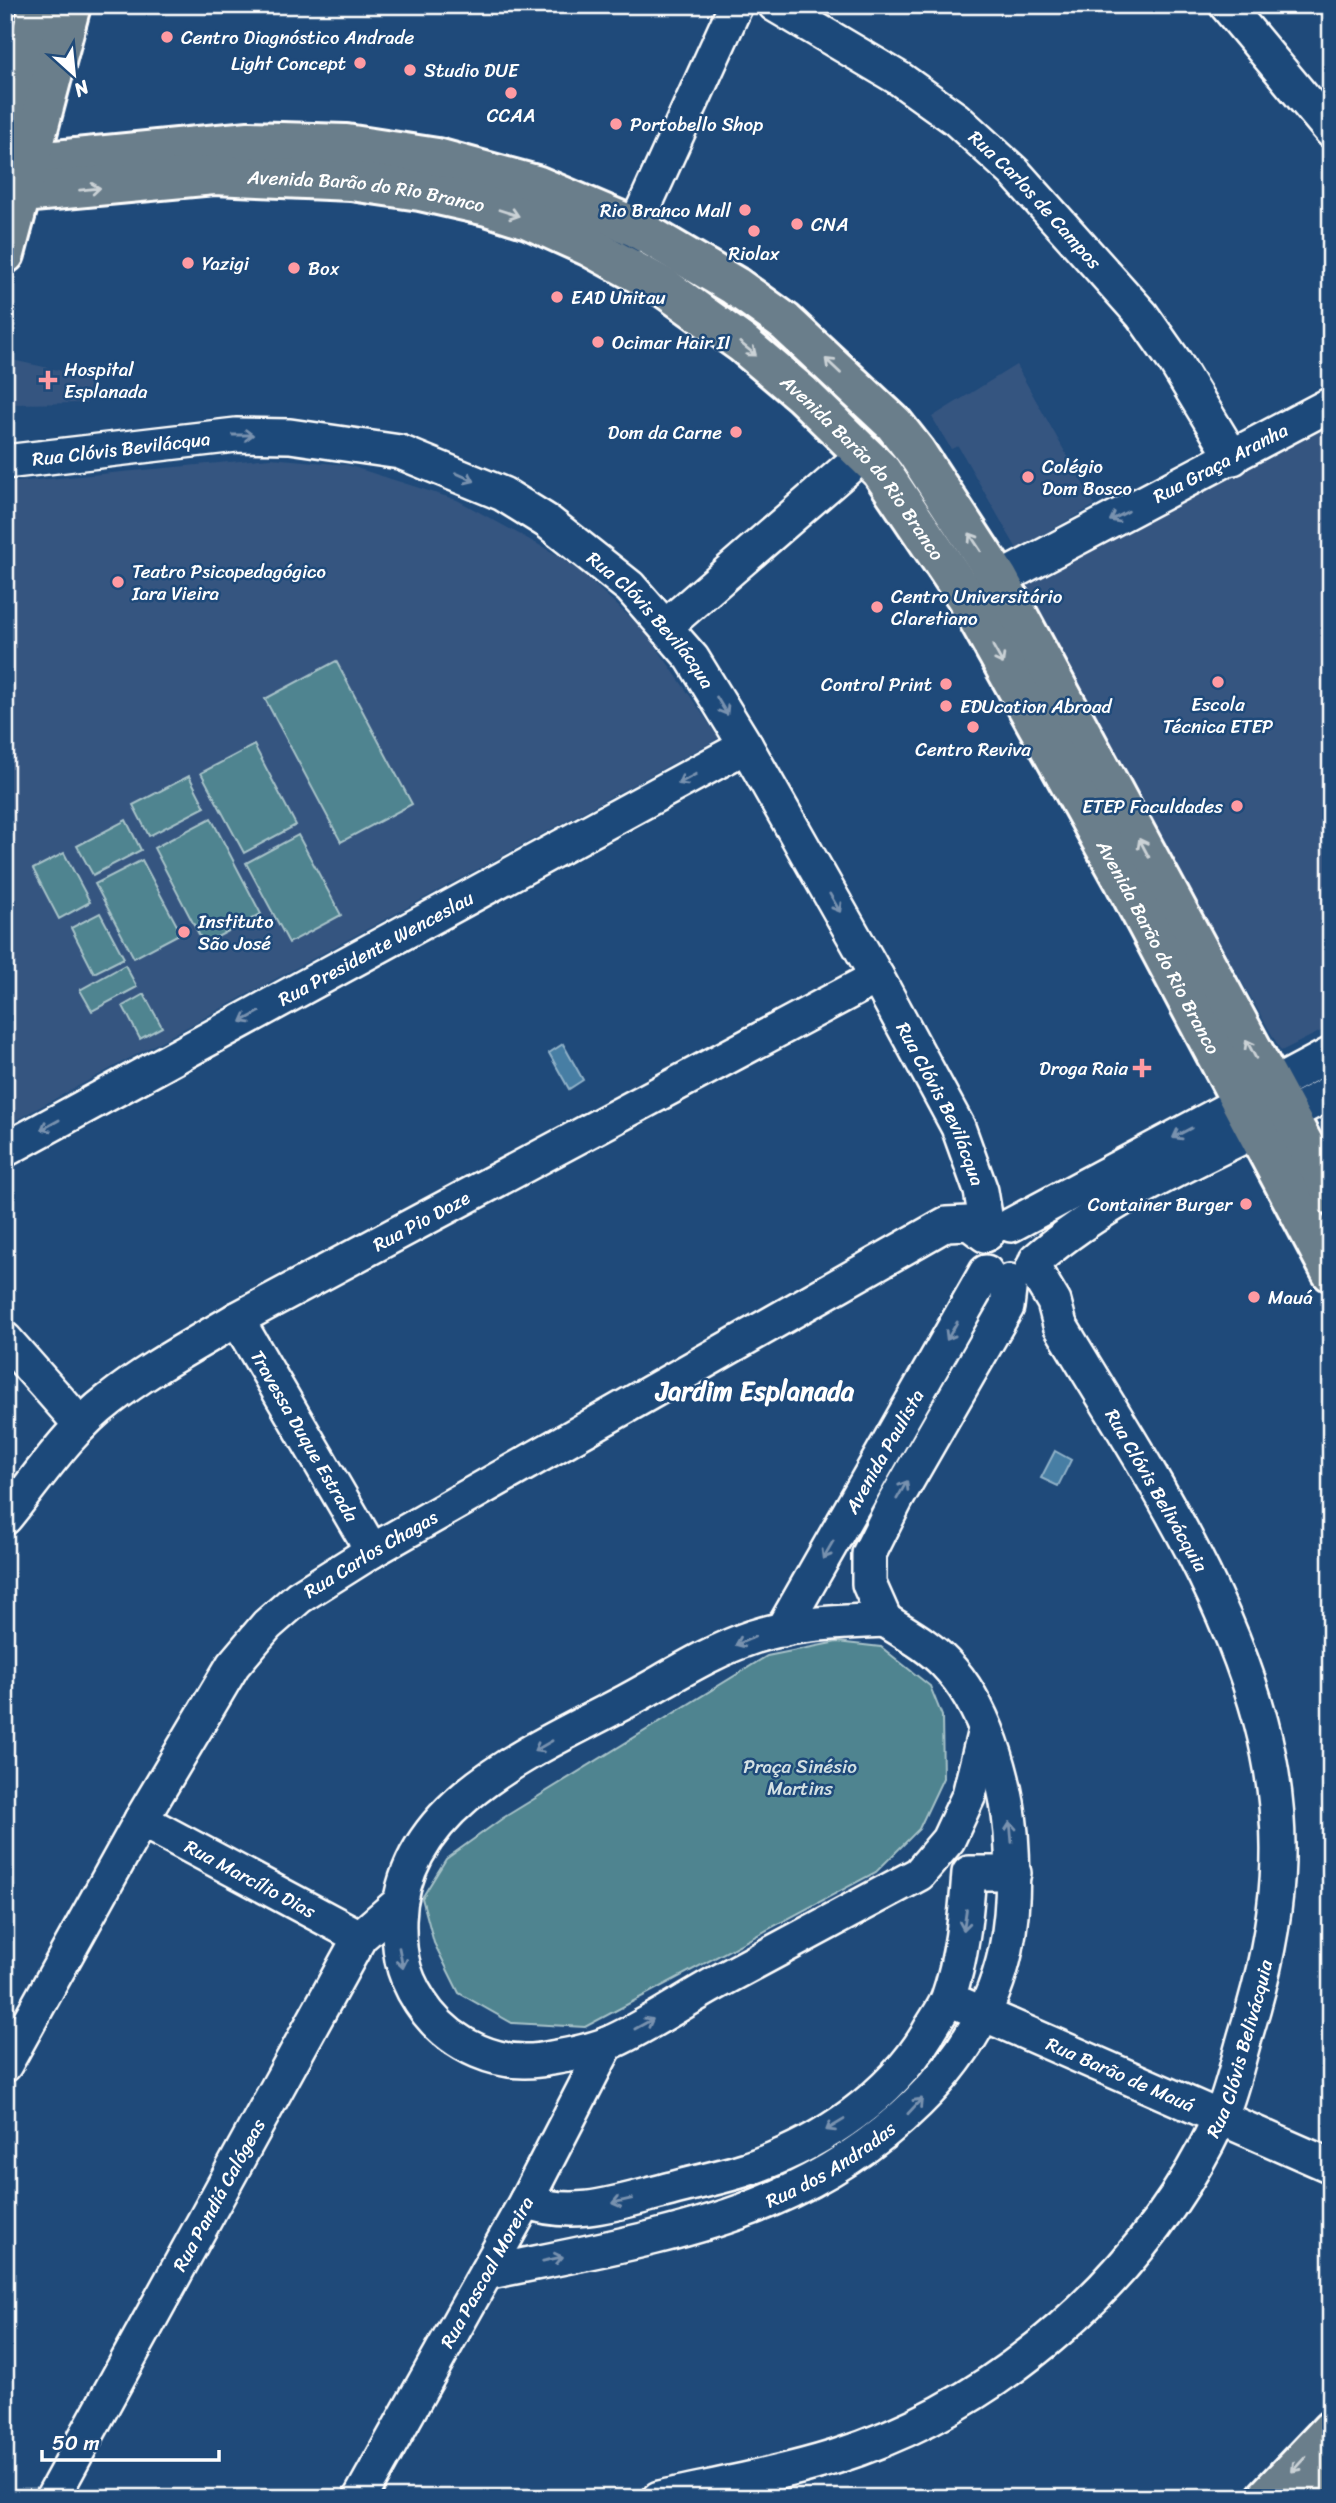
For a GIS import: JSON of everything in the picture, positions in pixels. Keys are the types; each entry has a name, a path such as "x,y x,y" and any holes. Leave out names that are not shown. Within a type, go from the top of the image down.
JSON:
{"main road":[{"path":"6,248 14,169 13,96 39,5"},
{"path":"14,169 71,5"},
{"name":"Avenida Barão do Rio Branco","path":"14,169 249,141 346,145 437,158 522,181 635,227 736,286 785,322 894,424 916,452 998,578 1264,1108 1331,1272"},
{"name":"Avenida Barão do Rio Branco","path":"14,169 351,181 487,206 528,219 609,256 665,289 743,344 864,453 918,522 966,597 1264,1108 1331,1195"},
{"path":"1266,2498 1331,2430"},
{"path":"1315,2498 1331,2481"}],"street":[{"path":"609,256 621,250 635,227 736,5"},
{"name":"Rua Carlos de Campos","path":"775,5 900,79 956,119 1014,172 1142,315 1175,362 1233,458"},
{"path":"1226,5 1331,131"},
{"name":"Rua Graça Aranha","path":"966,597 1331,404"},
{"name":"Rua Clóvis Bevilácqua","path":"5,462 236,435 290,436 400,452 503,494 548,522 630,587 667,626 692,658 747,746 877,977 962,1138 1005,1256"},
{"path":"667,626 864,453"},
{"name":"Rua Presidente Wenceslau","path":"5,1150 747,746"},
{"name":"Rua Pio Doze","path":"5,1518 81,1425 107,1401 143,1375 237,1319 877,977"},
{"path":"1005,1256 1264,1108 1331,1054"},
{"path":"1264,1108 1331,1091"},
{"name":"Rua Carlos Chagas","path":"5,2065 141,1820 233,1665 267,1625 299,1597 372,1551 924,1236 955,1222 969,1223 1005,1256"},
{"name":"Rua Clóvis Belivácquia","path":"659,2498 773,2486 922,2421 1008,2369 1099,2293 1141,2245 1175,2198 1220,2117 1261,1985 1280,1882 1276,1794 1261,1722 1223,1609 1197,1555 1060,1325 1054,1302 1005,1256"},
{"name":"Avenida Paulista","path":"885,1620 869,1584 869,1554 896,1500 1007,1307 1005,1256"},
{"name":"Avenida Paulista","path":"782,1630 1005,1256"},
{"name":"Travessa Duque Estrada","path":"237,1319 372,1551"},
{"path":"5,1339 81,1425"},
{"path":"885,1620 782,1630 752,1637 496,1773 453,1807 409,1867 399,1903 398,1950 404,1976 410,1989 437,2025 472,2050 489,2056 535,2061 607,2044 919,1874 948,1840 969,1795 985,1730"},
{"name":"Rua dos Andradas","path":"486,2273 608,2248 719,2218 767,2202 814,2179 868,2146 903,2118 935,2084 983,2012 1006,1951 1014,1873 1009,1807 985,1730 947,1665 885,1620"},
{"name":"Rua Marcílio Dias","path":"141,1820 360,1937"},
{"name":"Rua dos Andradas","path":"526,2201 544,2208 585,2209 728,2174 775,2159 838,2124 879,2094 904,2067 947,2000 962,1940 969,1873"},
{"path":"919,1874 1014,1873"},
{"name":"Rua Pandiá Calógeas","path":"52,2498 360,1937 399,1903"},
{"name":"Rua Barão de Mauá","path":"947,2000 983,2012 1331,2166"},
{"name":"Rua Pascoal Moreira","path":"360,2498 572,2117 607,2044"},
{"path":"535,2061 565,2082 570,2090 572,2117"}],"shaded area":[{"name":"Hospital Esplanada","path":"7,359 91,377 86,403 9,404 5,398"},
{"name":"Colégio Dom Bosco","path":"1016,365 1095,505 1017,549 958,446 951,449 932,417"},
{"name":"ETEP Faculdades","path":"1331,424 1331,1026 1281,1051 1018,586"},
{"name":"Instituto São José","path":"271,458 347,465 457,500 570,562 646,632 719,738 5,1126 5,483"},
{"path":"563,1044 583,1080 569,1089 549,1053"},
{"path":"1055,1451 1071,1460 1058,1486 1041,1478"}],"green space":[{"path":"336,661 412,804 341,842 265,699"},
{"path":"254,745 296,825 244,853 201,773"},
{"path":"189,776 205,807 149,836 133,805"},
{"path":"211,818 261,914 204,944 154,848"},
{"path":"126,820 141,850 93,875 77,846"},
{"path":"298,835 341,915 289,943 246,863"},
{"path":"64,853 90,902 59,919 33,869"},
{"path":"142,860 181,933 134,958 95,884"},
{"path":"100,913 124,958 94,973 71,928"},
{"path":"125,965 137,987 92,1011 80,990"},
{"path":"144,994 162,1027 140,1039 123,1006"},
{"name":"Praça Sinésio Martins","path":"837,1642 881,1647 930,1686 942,1716 943,1778 919,1829 876,1872 585,2027 512,2023 459,1993 434,1943 422,1898 446,1859 503,1818 767,1656"}],"place":[{"name":"Centro Diagnóstico Andrade","path":"167,37"},
{"name":"Light Concept","path":"360,63"},
{"name":"Studio DUE","path":"410,70"},
{"name":"CCAA","path":"511,93"},
{"name":"Portobello Shop","path":"616,124"},
{"name":"Rio Branco Mall","path":"745,210"},
{"name":"CNA","path":"797,224"},
{"name":"Riolax","path":"754,231"},
{"name":"Yazigi","path":"188,263"},
{"name":"Box","path":"294,268"},
{"name":"EAD Unitau","path":"557,297"},
{"name":"Ocimar Hair II","path":"598,342"},
{"name":"Hospital Esplanada","path":"48,380"},
{"name":"Dom da Carne","path":"736,432"},
{"name":"Colégio Dom Bosco","path":"1028,477"},
{"name":"Teatro Psicopedagógico Iara Vieira","path":"118,582"},
{"name":"Centro Universitário Claretiano","path":"877,607"},
{"name":"Escola Técnica ETEP","path":"1218,682"},
{"name":"Control Print","path":"946,684"},
{"name":"EDUcation Abroad","path":"946,706"},
{"name":"Centro Reviva","path":"973,727"},
{"name":"ETEP Faculdades","path":"1237,806"},
{"name":"Instituto São José","path":"184,932"},
{"name":"Droga Raia","path":"1142,1068"},
{"name":"Container Burger","path":"1246,1204"},
{"name":"Mauá","path":"1254,1297"}],"district":[{"name":"Jardim Esplanada","path":"755,1391"}]}
